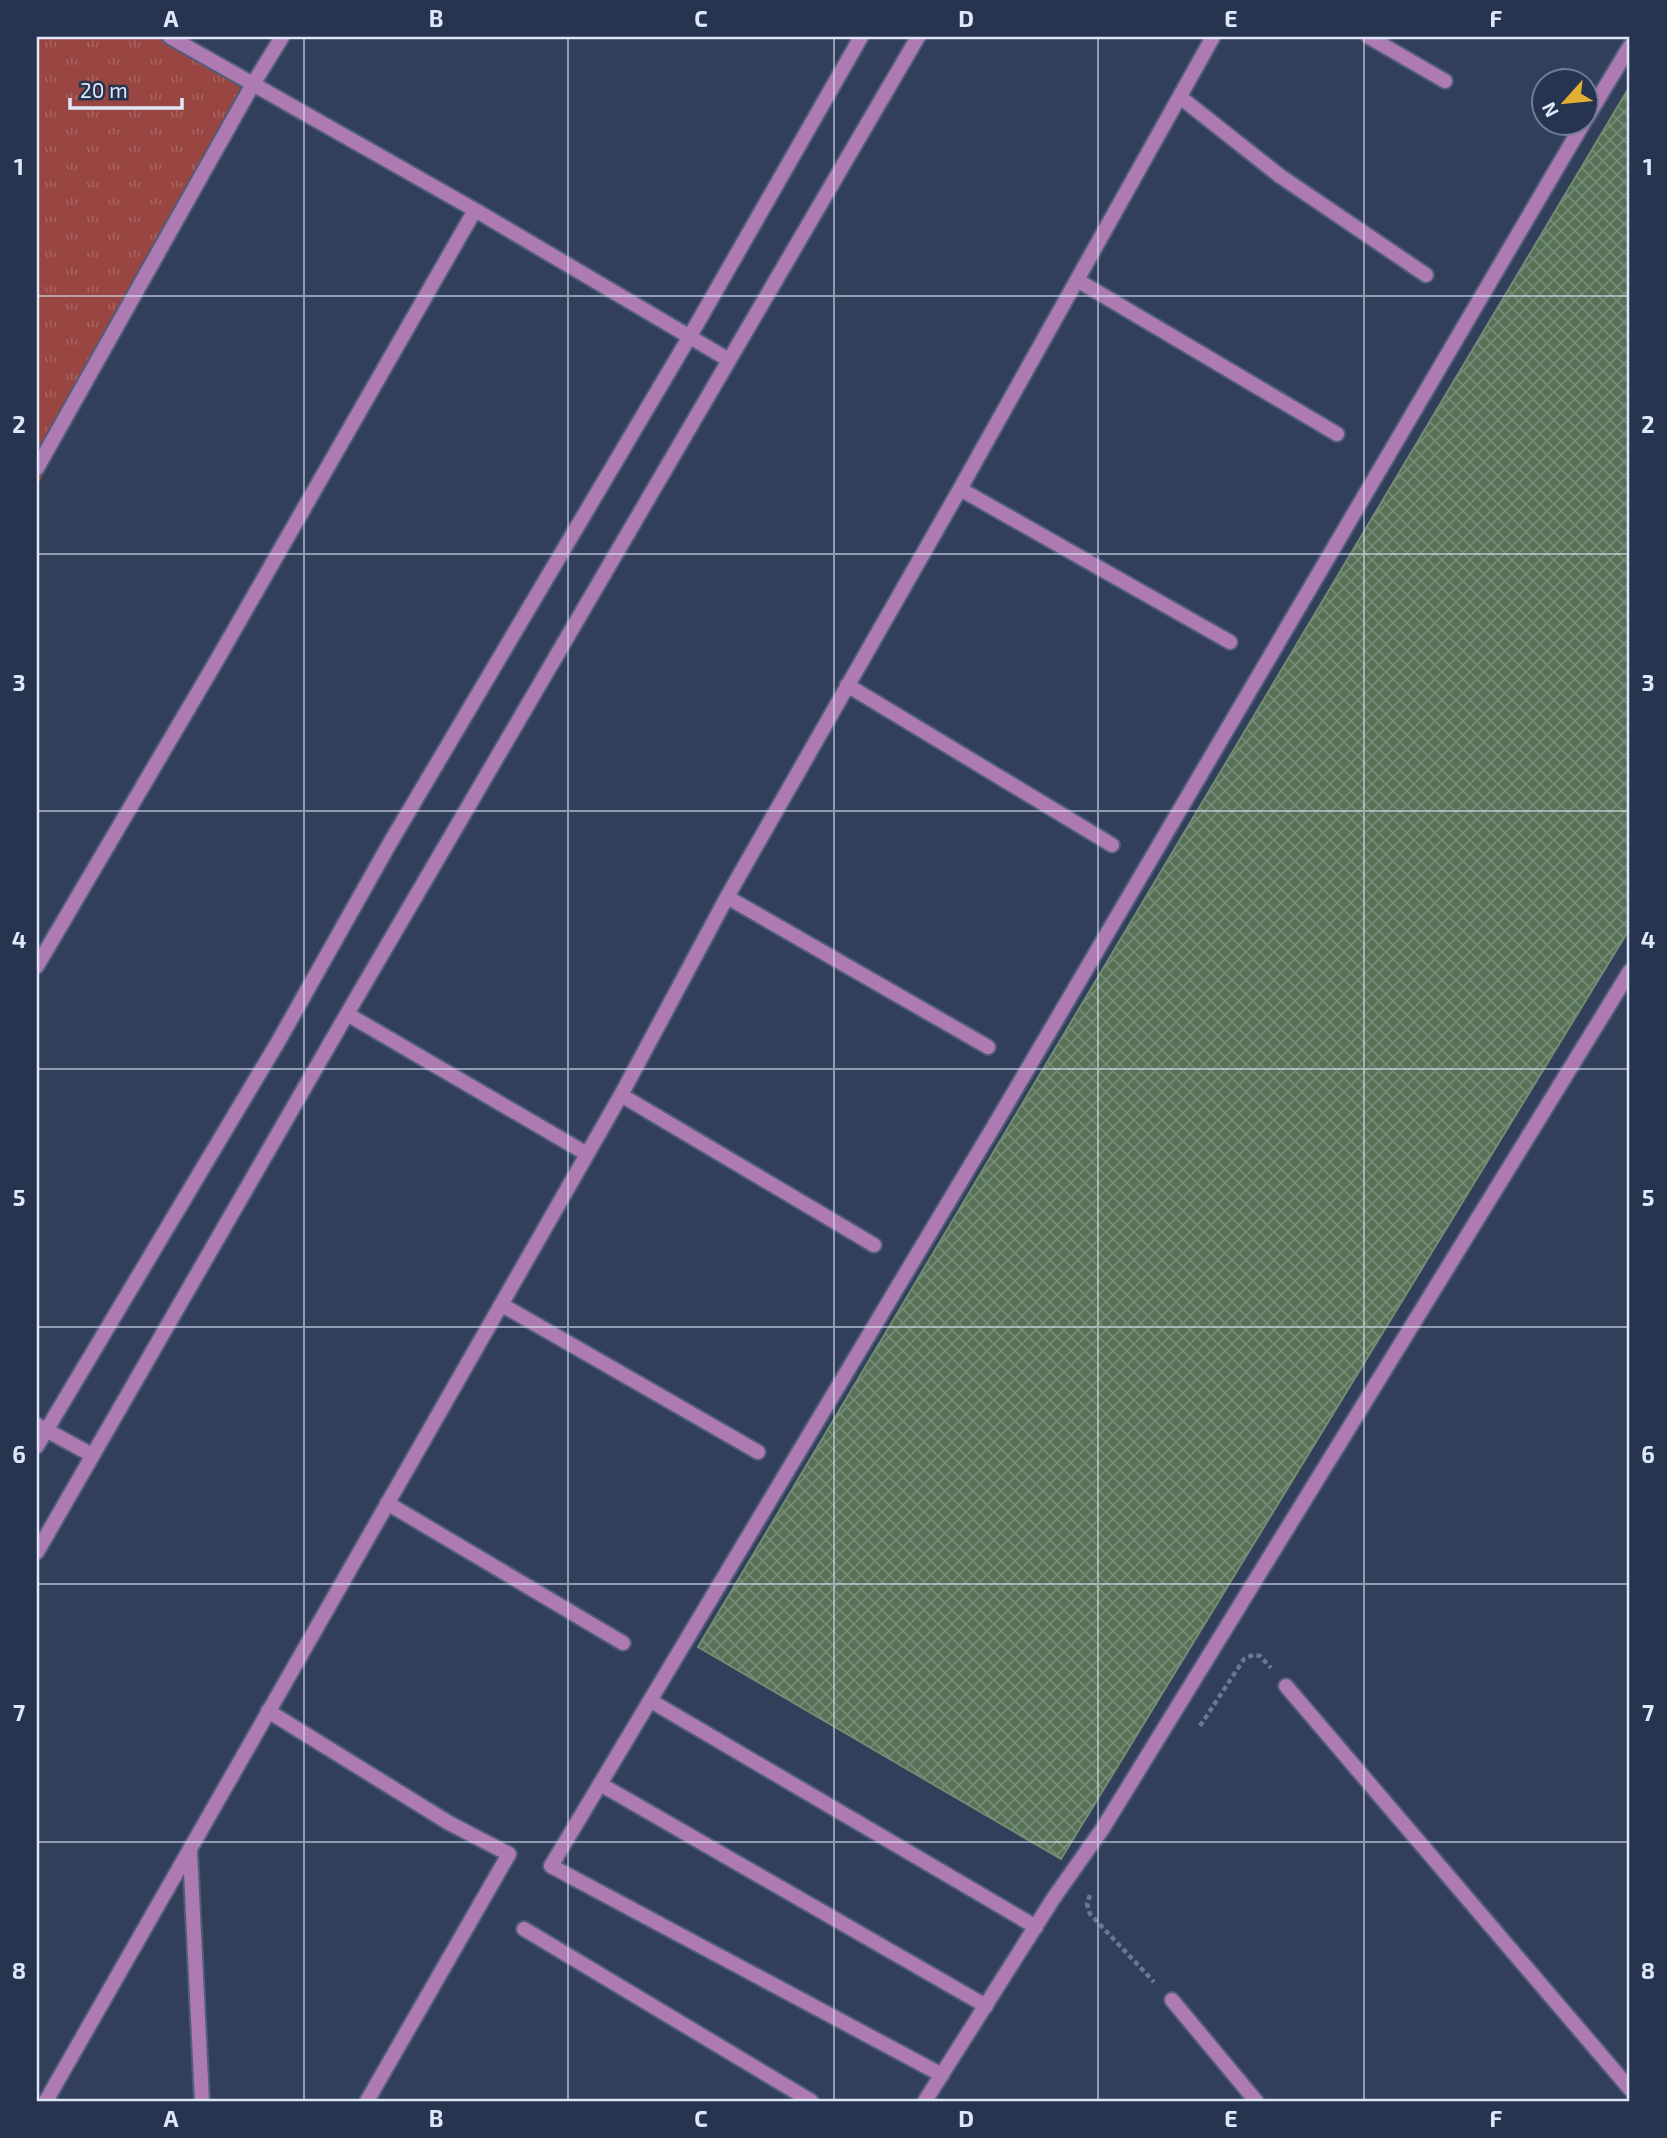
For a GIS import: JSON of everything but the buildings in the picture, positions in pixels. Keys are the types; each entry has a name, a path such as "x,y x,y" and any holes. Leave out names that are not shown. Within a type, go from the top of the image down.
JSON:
{"street":[{"path":"172,37 475,210 729,360"},
{"path":"37,467 282,37"},
{"path":"37,1446 41,1428 278,1042 390,843 690,336 861,37"},
{"path":"37,1552 347,1014 918,37"},
{"path":"46,2101 621,1095 727,897 960,489 1213,37"},
{"path":"1368,37 1445,81"},
{"path":"1600,96 1630,46"},
{"path":"1180,97 1280,176 1426,275"},
{"path":"942,2075 551,1866 990,1133 1576,136"},
{"path":"37,966 217,660 475,210"},
{"path":"1077,280 1337,433"},
{"path":"960,489 1230,642"},
{"path":"847,685 1112,845"},
{"path":"727,897 988,1047"},
{"path":"925,2101 1118,1804 1630,971"},
{"path":"347,1014 587,1154"},
{"path":"621,1095 874,1245"},
{"path":"502,1305 758,1452"},
{"path":"41,1428 92,1455"},
{"path":"387,1503 623,1643"},
{"path":"1286,1686 1630,2089"},
{"path":"651,1701 1037,1927"},
{"path":"268,1711 449,1823 509,1854 367,2101"},
{"path":"600,1784 986,2006"},
{"path":"190,1850 202,2101"},
{"path":"524,1929 811,2101"},
{"path":"1172,2000 1256,2101"}],"path":[{"path":"1200,1727 1244,1659 1252,1655 1260,1656 1286,1686"},
{"path":"1096,1885 1087,1904 1090,1914 1172,2000"}],"green space":[{"path":"37,37 156,37 254,92 37,486"}]}
